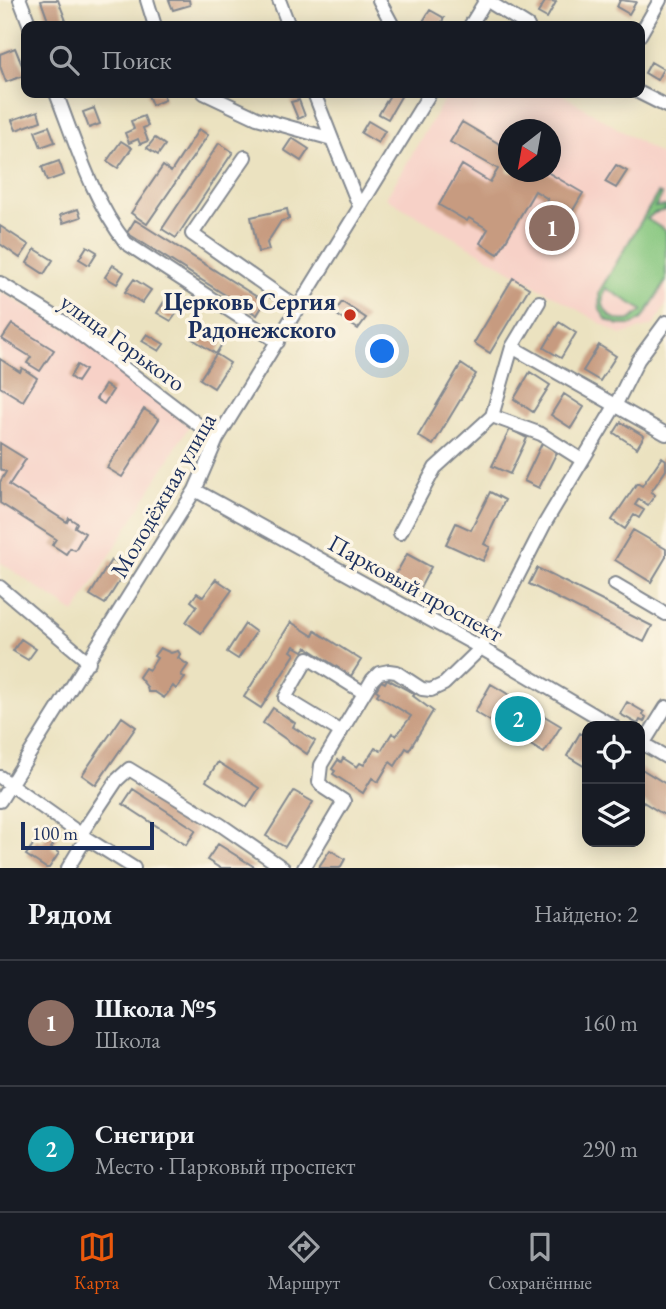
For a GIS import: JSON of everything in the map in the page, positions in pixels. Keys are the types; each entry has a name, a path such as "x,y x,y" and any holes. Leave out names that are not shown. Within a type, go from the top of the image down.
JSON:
{"street":[{"path":"20,0 28,21"},
{"path":"147,0 153,21"},
{"path":"279,0 287,21"},
{"path":"379,0 390,21"},
{"path":"473,21 486,0 520,21"},
{"path":"645,26 660,0"},
{"path":"645,96 666,106"},
{"path":"58,98 96,197 110,223 126,243 278,342"},
{"path":"215,98 257,118 332,139"},
{"path":"316,98 360,208"},
{"name":"Молодёжная улица","path":"0,801 6,781 89,662 195,490 217,439 427,98"},
{"path":"245,157 192,234 299,309"},
{"name":"улица Горького","path":"0,283 64,322 217,439"},
{"path":"400,533 435,468 492,416 512,346 539,302"},
{"path":"304,868 344,801 319,782 321,765 372,680 379,673 396,672 422,689 431,690 444,684 481,648 545,523 615,406 638,360 666,322"},
{"path":"512,346 666,435"},
{"path":"492,416 541,434 582,460"},
{"name":"Парковый проспект","path":"195,490 481,648 605,721"},
{"path":"614,584 666,614"},
{"path":"0,587 89,662"},
{"path":"341,732 285,698 308,658 364,693"},
{"path":"645,737 666,707"},
{"path":"645,745 666,757"},
{"path":"68,868 83,836 117,780 129,769 221,825 283,868"},
{"path":"6,781 83,836 134,868"}],"shaded area":[{"path":"445,98 568,98 666,158 666,305 654,325 621,335 386,198"},
{"path":"0,291 79,337 189,426 75,613 0,562"}],"green space":[{"path":"658,193 662,195 655,207 666,206 666,210 654,213 647,219 666,231 666,281 643,318 632,325 619,325 607,320 600,310 599,292","holes":["606,288 642,310 630,320 611,317 604,308 603,295"]}],"building":[{"path":"58,0 66,21 48,21 41,1"},
{"path":"169,0 189,0 190,5 173,10"},
{"path":"546,0 556,2 547,18 538,13"},
{"path":"620,0 636,2 629,14 617,7"},
{"path":"430,10 444,18 442,21 423,21"},
{"path":"15,48 21,63 21,77 6,82 0,66 0,54"},
{"path":"651,62 663,69 657,80 645,73"},
{"path":"149,98 164,98 165,100 152,105"},
{"path":"388,98 400,98 388,119 379,114"},
{"path":"299,100 305,116 298,119 291,102"},
{"path":"94,108 100,124 89,128 83,112"},
{"path":"38,111 41,121 16,130 12,120"},
{"path":"144,116 148,126 143,128 148,141 140,144 138,139 129,143 125,133 134,129 131,121"},
{"path":"368,121 385,131 378,143 361,133"},
{"path":"462,122 498,143 498,169 450,142"},
{"path":"49,126 55,142 41,147 35,131"},
{"path":"199,129 208,135 147,224 131,213 163,166 171,172"},
{"path":"155,138 165,145 158,155 147,148"},
{"path":"292,138 309,149 301,161 284,150"},
{"path":"121,141 132,148 118,168 107,161"},
{"path":"219,143 233,152 176,238 162,229"},
{"path":"59,161 64,175 47,181 42,167"},
{"path":"462,165 490,182 498,169 498,182 561,180 583,193 572,212 558,204 555,209 545,203 548,199 535,191 498,254 480,243 488,229 439,205"},
{"path":"616,165 627,171 616,188 605,182"},
{"path":"78,209 81,217 63,223 60,215"},
{"path":"287,209 289,219 281,221 267,243 269,250 258,252 251,217"},
{"path":"135,220 265,302 257,315 127,233"},
{"path":"0,226 29,245 20,258 0,244"},
{"path":"87,246 97,252 89,265 79,259"},
{"path":"35,249 53,260 44,274 27,263"},
{"path":"113,265 124,272 117,284 105,277"},
{"path":"513,278 529,288 490,353 474,343"},
{"path":"134,279 151,290 142,303 125,292"},
{"path":"164,302 178,311 171,321 157,313"},
{"name":"Церковь Сергия Радонежского","path":"342,302 366,318 358,329 334,313"},
{"path":"559,322 576,333 561,358 544,348"},
{"path":"12,324 54,350 40,371 27,363 31,357 2,339"},
{"path":"200,324 225,339 216,354 191,338"},
{"path":"147,334 164,344 159,351 142,341"},
{"path":"599,345 616,356 600,381 583,371"},
{"path":"216,354 230,363 214,388 200,379"},
{"path":"0,359 20,372 22,368 37,378 23,401 0,387"},
{"path":"461,364 476,374 433,445 418,436"},
{"path":"77,365 85,370 77,382 70,377"},
{"path":"530,372 550,385 533,412 514,399"},
{"path":"105,385 113,390 104,404 96,399"},
{"path":"564,394 584,407 571,428 551,415"},
{"path":"144,409 159,419 122,477 107,468"},
{"path":"621,422 644,436 637,448 614,433"},
{"path":"510,429 527,438 510,474 492,466"},
{"path":"0,443 26,459 9,485 67,522 69,518 77,523 75,527 85,533 75,550 70,548 66,554 52,545 56,539 0,503 0,482 6,472 0,469"},
{"path":"542,443 558,450 539,488 524,481"},
{"path":"662,457 666,460 666,470 651,492 655,495 648,505 639,499 635,505 644,510 639,518 634,515 625,529 612,520 637,483 642,486"},
{"path":"490,492 505,500 484,544 490,547 483,561 446,544 456,523 471,530"},
{"path":"633,530 666,549 666,557 651,582 615,560"},
{"path":"407,554 431,567 418,592 393,579"},
{"path":"111,560 127,569 105,604 90,595"},
{"path":"537,568 652,626 644,642 529,584"},
{"path":"216,579 232,590 201,633 186,622 197,606 191,601 197,593 203,597"},
{"path":"291,622 313,636 315,631 361,660 351,676 306,647 303,651 294,646 291,651 295,654 261,708 244,697"},
{"path":"245,624 256,632 238,659 227,652"},
{"path":"21,639 36,649 28,660 13,651"},
{"path":"160,648 171,653 178,651 178,658 188,665 181,675 185,678 176,689 173,686 164,698 155,692 148,692 139,677 145,668 149,670"},
{"path":"387,679 415,694 413,696 433,711 409,750 406,748 395,766 390,762 378,782 372,778 363,793 333,774 335,771 332,769 338,760 341,762 343,758 357,767 360,763 364,765 375,748 381,751 392,733 396,736 411,716 377,695 379,692 376,690 381,681 385,683"},
{"path":"491,684 561,726 544,753 475,712"},
{"path":"627,702 644,712 646,717 644,721 633,721 620,714"},
{"path":"273,708 295,723 293,727 315,741 307,754 263,723"},
{"path":"122,717 136,727 96,785 82,775"},
{"path":"580,733 582,734 582,765 567,756"},
{"path":"218,762 259,788 247,807 206,781"},
{"path":"645,771 666,784 666,816 645,803"},
{"path":"133,789 196,830 186,845 123,804"},
{"path":"294,791 313,802 285,847 266,836"},
{"path":"49,832 58,838 51,848 59,853 49,868 46,868 26,855 37,839 42,843"},
{"path":"218,844 256,868 220,868 207,860"},
{"path":"330,850 345,859 340,868 318,868"}],"place":[{"name":"Школа №5","path":"552,228"},
{"name":"Церковь Сергия Радонежского","path":"350,315"},
{"name":"Снегири","path":"518,719"}]}
